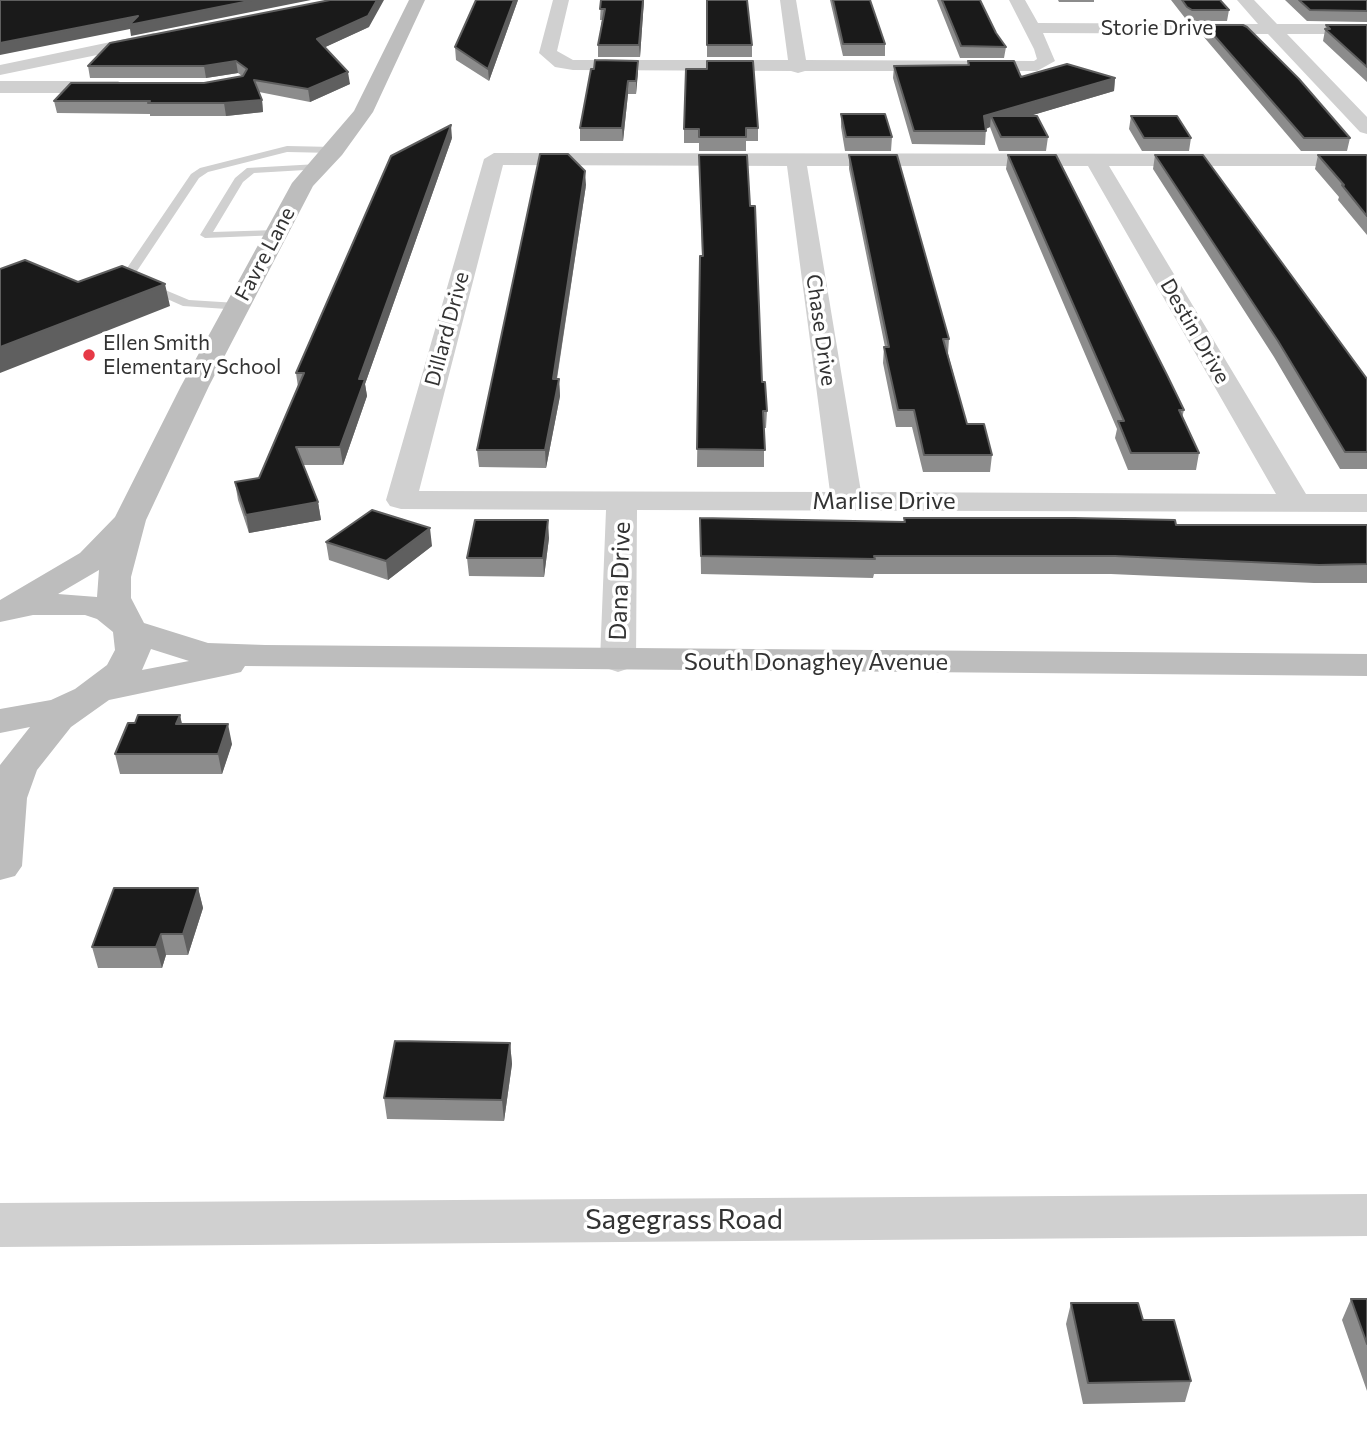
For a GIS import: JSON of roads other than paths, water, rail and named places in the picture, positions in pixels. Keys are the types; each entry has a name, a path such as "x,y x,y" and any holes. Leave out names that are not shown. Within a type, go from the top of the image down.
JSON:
{"street":[{"name":"Favre Lane","path":"127,627 114,598 114,577 130,520 303,183 334,150 363,112 416,0"},
{"path":"561,0 548,54 561,63 586,67 1037,66 1046,61 1017,0"},
{"path":"788,0 798,68"},
{"path":"1245,0 1367,128"},
{"name":"Storie Drive","path":"1032,28 1367,29"},
{"path":"0,69 175,33"},
{"path":"0,87 137,87"},
{"name":"Dillard Drive","path":"401,500 494,159 796,159"},
{"path":"796,159 1367,160"},
{"name":"Chase Drive","path":"796,159 847,502"},
{"name":"Destin Drive","path":"1095,160 1296,502"},
{"name":"Marlise Drive","path":"401,500 1367,503"},
{"name":"Dana Drive","path":"618,661 622,500"},
{"name":"Favre Lane","path":"2,610 43,590 92,560 130,520"},
{"name":"South Donaghey Avenue","path":"2,610 62,602 109,612 127,627 205,654 618,661 1367,665"},
{"path":"0,866 4,795 18,768 57,719 122,671 133,650 127,627"},
{"name":"South Donaghey Avenue","path":"94,694 265,656"},
{"path":"0,721 61,710 94,694"},
{"name":"Sagegrass Road","path":"0,1225 1367,1215"}],"lane":[{"path":"237,307 187,303 135,281 129,274 195,176 204,170 287,149 334,150"},
{"path":"276,233 205,234 239,180 251,170 318,167"}],"place":[{"name":"Ellen Smith Elementary School","path":"89,355"}]}
